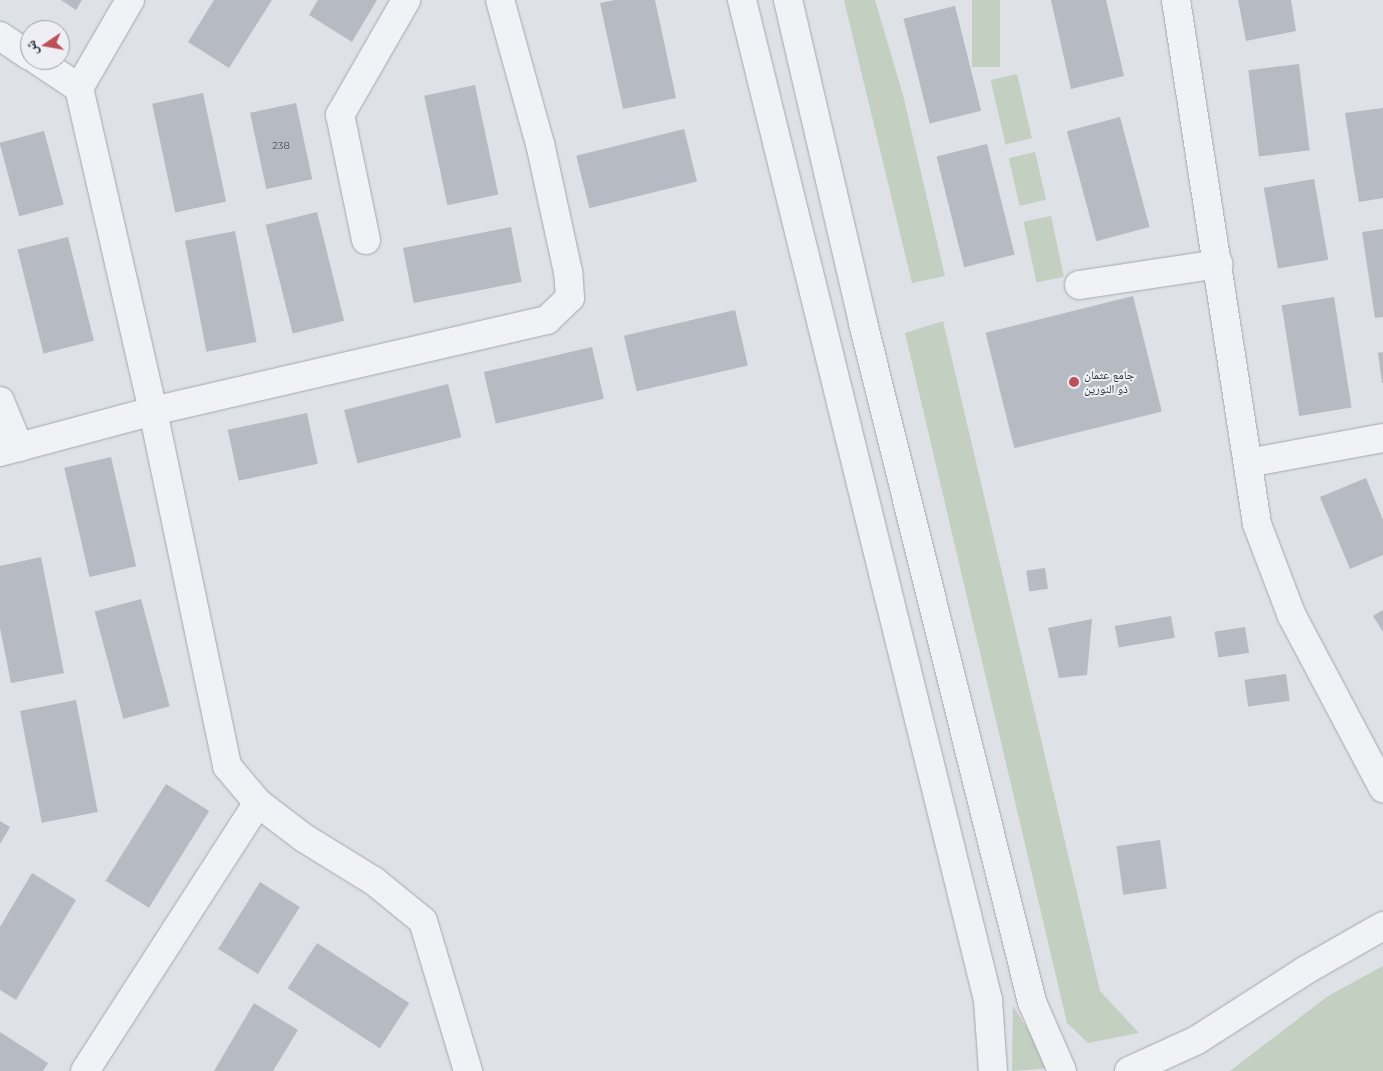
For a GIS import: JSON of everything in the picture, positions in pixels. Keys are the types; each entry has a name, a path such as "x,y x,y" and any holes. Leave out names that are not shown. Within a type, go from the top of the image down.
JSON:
{"street":[{"path":"130,0 79,88 153,411 226,766 258,803 304,838 374,881 424,921 468,1071"},
{"path":"366,240 340,115 406,0"},
{"path":"0,401 10,450 153,411 547,320 570,298 568,272 540,144 500,0"},
{"path":"742,0 988,1000 992,1071"},
{"path":"788,0 1032,1002 1062,1071"},
{"path":"1176,0 1257,524 1292,616 1383,788"},
{"path":"0,36 20,49"},
{"path":"52,70 79,88"},
{"path":"780,160 823,149"},
{"path":"1079,286 1218,264"},
{"path":"1248,463 1383,438"},
{"path":"85,1071 258,803"},
{"path":"1129,1071 1197,1040 1306,970 1383,926"},
{"path":"1180,1071 1197,1040"}],"green space":[{"path":"844,0 875,0 903,95 945,276 912,283"},
{"path":"972,0 1000,0 1000,67 972,67"},
{"path":"1017,74 1032,138 1006,144 991,80"},
{"path":"1035,152 1046,200 1020,206 1009,158"},
{"path":"1051,216 1064,277 1037,282 1024,222"},
{"path":"943,321 1100,991 1139,1033 1088,1043 1067,1023 905,333"},
{"path":"1383,966 1383,1071 1230,1071 1328,996"},
{"path":"1013,1006 1052,1068 1012,1071"}],"building":[{"path":"61,0 82,0 76,10"},
{"path":"214,0 272,0 229,68 188,42"},
{"path":"318,0 377,0 352,42 309,15"},
{"path":"615,0 655,0 676,98 623,109 600,3"},
{"path":"1051,0 1106,0 1124,76 1071,89"},
{"path":"1238,0 1291,0 1296,31 1246,41"},
{"path":"955,6 981,111 930,124 904,19"},
{"path":"1299,64 1310,150 1259,157 1248,70"},
{"path":"475,85 498,195 447,205 424,96"},
{"path":"203,93 226,202 175,212 152,104"},
{"path":"296,103 312,179 266,189 250,113"},
{"path":"1383,108 1383,198 1359,202 1345,113"},
{"path":"1120,117 1150,227 1096,241 1067,131"},
{"path":"684,129 697,181 589,208 576,156"},
{"path":"44,131 64,204 19,216 0,143"},
{"path":"987,144 1015,255 964,267 937,157"},
{"path":"1314,179 1328,260 1278,269 1264,188"},
{"path":"317,212 344,321 293,333 266,225"},
{"path":"511,227 522,282 414,303 403,248"},
{"path":"1383,229 1383,317 1375,318 1362,232"},
{"path":"235,231 257,342 206,352 185,241"},
{"path":"68,237 94,341 43,353 18,250"},
{"path":"1133,296 1162,411 1014,448 986,333"},
{"path":"1334,297 1352,408 1299,416 1282,305"},
{"path":"735,310 748,366 637,391 624,336"},
{"path":"592,347 604,399 496,424 484,372"},
{"path":"1383,352 1383,383 1382,383 1378,353"},
{"path":"448,384 461,437 357,463 344,410"},
{"path":"307,413 318,464 239,481 228,430"},
{"path":"111,457 136,566 89,577 64,468"},
{"path":"1366,478 1383,520 1383,555 1350,569 1320,497"},
{"path":"41,557 64,673 11,683 0,628 0,566"},
{"path":"1045,568 1048,589 1029,591 1026,571"},
{"path":"141,599 170,706 123,719 95,611"},
{"path":"1383,610 1383,632 1373,616"},
{"path":"1171,616 1175,638 1119,648 1115,626"},
{"path":"1092,619 1087,675 1059,678 1048,628"},
{"path":"1245,627 1249,653 1218,658 1214,632"},
{"path":"1286,674 1290,701 1248,707 1244,680"},
{"path":"76,700 98,812 42,823 20,711"},
{"path":"166,784 209,811 149,908 106,881"},
{"path":"0,821 10,827 0,844"},
{"path":"1160,840 1167,889 1123,895 1116,846"},
{"path":"32,873 76,900 16,1000 0,990 0,927"},
{"path":"260,882 300,907 258,974 218,949"},
{"path":"317,943 409,1003 380,1048 288,988"},
{"path":"254,1003 298,1030 273,1071 214,1071"},
{"path":"0,1032 48,1063 43,1071 0,1071"}],"place":[{"name":"جامع عثمان ذو النورين","path":"1074,382"}]}
